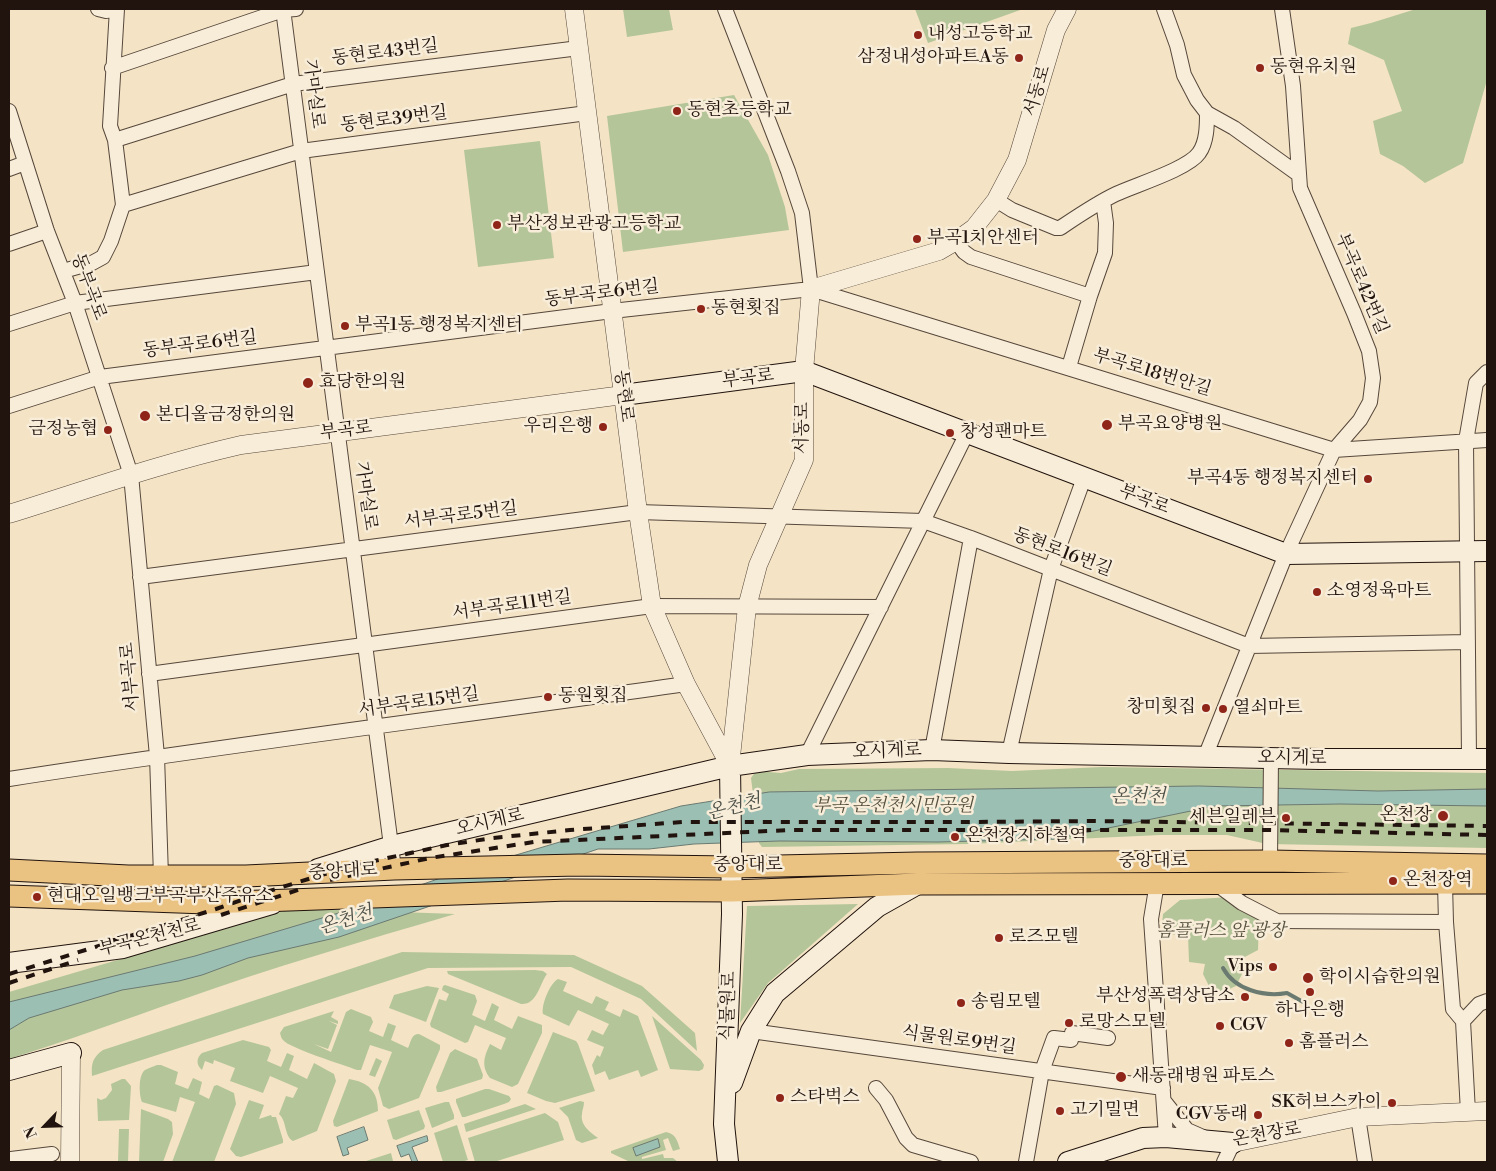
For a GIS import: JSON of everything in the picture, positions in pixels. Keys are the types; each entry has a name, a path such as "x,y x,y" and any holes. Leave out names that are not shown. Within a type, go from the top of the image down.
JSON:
{"main road":[{"name":"부곡로","path":"623,395 804,371 1286,554 1477,551"},
{"name":"오시게로","path":"302,874 392,846 730,766 807,755 932,750 1205,757 1478,759"},
{"name":"식물원로","path":"728,1162 724,1124 732,890 730,766"},
{"name":"중앙대로","path":"9,870 128,876 302,874 394,869 579,865 732,858 926,863 1270,861 1487,865"},
{"name":"중앙대로","path":"9,896 206,903 568,890 732,890 918,884 1487,883"},
{"path":"724,1124 732,1082 751,1031 775,993 877,907 918,884"},
{"name":"부곡온천천로","path":"9,963 123,948 289,899"},
{"path":"9,1070 71,1052"},
{"name":"온천장로","path":"1068,1162 1143,1138 1166,1137 1233,1144"}],"street":[{"path":"63,271 103,258 111,242 122,205 115,140 110,126 117,9 106,11 98,9"},
{"path":"112,68 287,9"},
{"name":"가마실로","path":"287,9 301,151 394,869"},
{"name":"동현로","path":"574,9 638,512 652,606 686,684 730,766"},
{"path":"725,9 788,171 802,213 811,289"},
{"name":"서동로","path":"730,766 747,607 758,565 804,460 804,371 811,289 939,251 974,228 996,200 1017,160 1056,30 1067,9"},
{"path":"1164,9 1177,45 1184,75 1197,100 1207,112 1234,128 1298,174"},
{"name":"부곡로42번길","path":"1205,757 1286,554 1334,450 1360,420 1370,402 1373,378 1369,351 1300,188 1293,86 1282,9"},
{"name":"동현로43번길","path":"115,140 293,84 579,48"},
{"name":"동부곡로","path":"9,111 24,164 47,231 75,302 130,475"},
{"path":"996,200 1012,210 1060,228 1103,201 1187,163 1199,154 1207,128 1207,112"},
{"name":"동현로39번길","path":"122,205 301,151 587,113"},
{"path":"9,169 24,164"},
{"path":"1069,367 1105,253 1106,222 1103,201"},
{"path":"9,244 47,231"},
{"path":"956,241 964,252 971,257 1090,296"},
{"path":"9,324 75,302 317,272"},
{"name":"동부곡로6번길","path":"9,406 100,377 612,311 811,289"},
{"name":"부곡로18번안길","path":"811,289 1334,450 1487,440"},
{"path":"1478,759 1468,642 1477,551 1466,441 1476,383 1487,372"},
{"name":"부곡로","path":"9,514 130,475 208,452 241,445 623,395"},
{"path":"807,755 967,433"},
{"name":"서부곡로","path":"130,475 157,756 161,876"},
{"path":"1009,753 1051,569 1084,478"},
{"name":"동현로16번길","path":"638,512 923,521 972,538 1249,646 1468,642"},
{"name":"서부곡로5번길","path":"140,577 638,512"},
{"path":"932,750 972,538"},
{"name":"서부곡로11번길","path":"150,674 652,606 881,608"},
{"name":"서부곡로15번길","path":"9,779 157,756 377,728 686,684"},
{"path":"1270,861 1271,758"},
{"path":"1214,883 1242,903 1277,921 1446,922"},
{"path":"1157,884 1151,919 1166,1137"},
{"path":"1445,884 1453,1009 1463,1022 1468,1112"},
{"path":"1463,1022 1479,1004 1487,1000"},
{"name":"식물원로9번길","path":"751,1031 1042,1071 1163,1095"},
{"path":"1026,1162 1042,1071 1054,1038 1071,1040 1072,1033 1108,1038"},
{"path":"70,1162 71,1052"},
{"path":"876,1088 886,1100 906,1138 913,1145 972,1162"},
{"path":"1163,1095 1187,1130 1213,1142"},
{"name":"온천장로","path":"1233,1144 1358,1117 1487,1111"},
{"path":"1358,1117 1365,1162"},
{"path":"1224,1162 1233,1144"},
{"path":"12,1162 12,1160 52,1154"}],"green space":[{"path":"623,9 669,9 673,30 627,37"},
{"path":"915,9 1023,9 928,43"},
{"path":"1416,9 1487,9 1487,80 1463,163 1425,183 1403,166 1380,154 1373,121 1402,111 1384,60 1348,44 1351,28"},
{"path":"734,95 768,155 785,207 789,230 623,252 607,116"},
{"path":"540,141 554,258 478,267 464,150"},
{"name":"부곡 온천천시민공원","path":"1102,767 1487,773 1487,848 1267,844 1227,835 1160,835 968,844 762,847 759,843 751,778 756,771 781,773 799,769 948,768 1012,771"},
{"name":"홈플러스 앞 광장","path":"1231,897 1259,920 1258,950 1239,960 1242,974 1236,986 1223,992 1209,986 1203,974 1205,964 1189,962 1188,935 1161,934 1163,914 1180,900"},
{"path":"858,904 768,983 740,1023 747,906"},
{"path":"294,908 455,914 215,988 9,1059 9,992"},
{"path":"402,952 574,955 642,986 695,1033 697,1051 641,999 571,967 428,968 92,1076 93,1061 103,1050"},
{"path":"447,971 543,971 547,974 534,998 521,1004 448,974"},
{"path":"558,979 567,982 563,991 592,1004 596,996 609,1002 605,1010 620,1017 623,1009 638,1016 658,1070 641,1077 638,1070 609,1080 605,1071 595,1075 592,1065 597,1055 600,1057 604,1047 587,1040 592,1030 603,1035 609,1024 578,1010 569,1026 543,1014 543,1005 547,995 552,985"},
{"path":"445,985 475,995 477,1001 472,1015 485,1021 492,1003 499,1007 494,1020 512,1029 518,1016 542,1025 542,1033 518,1084 512,1087 490,1078 485,1069 485,1057 490,1044 501,1050 506,1038 475,1025 468,1042 465,1043 431,1027 430,1024 439,999 446,1001 449,994 442,990"},
{"path":"427,986 439,988 426,1022 389,1008 394,995"},
{"path":"351,1009 371,1017 373,1022 369,1031 383,1037 388,1023 396,1026 391,1040 408,1048 416,1034 440,1045 419,1098 389,1109 383,1106 378,1088 392,1052 370,1045 361,1070 357,1070 295,1047 281,1038 280,1033 284,1027 334,1011 331,1017 338,1021 338,1024 329,1021 337,1025 328,1049 314,1044 331,1052 346,1012"},
{"path":"652,1016 701,1060 704,1065 703,1069 699,1071 670,1069"},
{"path":"553,1032 576,1041 595,1091 555,1103 527,1093"},
{"path":"243,1040 269,1047 271,1050 267,1061 281,1067 287,1053 294,1056 289,1070 307,1079 314,1063 334,1074 336,1081 317,1131 293,1141 288,1136 282,1117 279,1114 286,1096 293,1098 298,1088 270,1076 263,1093 230,1081 235,1068 214,1060 213,1064 205,1061 202,1070 199,1066 198,1059 202,1053"},
{"path":"455,1049 477,1059 483,1075 482,1079 437,1092 436,1087 450,1053"},
{"path":"376,1058 382,1061 375,1077 369,1075"},
{"path":"157,1065 178,1072 175,1084 188,1089 193,1078 202,1082 199,1094 209,1099 214,1086 217,1085 234,1093 236,1104 214,1162 172,1162 195,1102 180,1097 176,1112 142,1102 140,1095 141,1076 145,1070"},
{"path":"125,1079 131,1086 129,1120 98,1121 97,1098 101,1100 106,1098 112,1090 111,1084"},
{"path":"349,1079 362,1082 371,1089 378,1104 378,1111 337,1127 334,1126 333,1121"},
{"path":"485,1089 509,1096 511,1099 504,1104 462,1117 456,1099"},
{"path":"249,1100 264,1105 259,1119 271,1115 276,1117 283,1143 241,1157 236,1156 230,1149"},
{"path":"580,1101 584,1102 582,1118 584,1125 598,1138 582,1143 576,1140 568,1117 559,1108"},
{"path":"449,1102 454,1119 432,1128 425,1108"},
{"path":"525,1104 536,1109 466,1132 464,1124"},
{"path":"141,1109 172,1122 173,1134 163,1162 139,1162"},
{"path":"419,1110 425,1126 424,1129 396,1140 393,1139 387,1120"},
{"path":"545,1113 558,1122 564,1140 494,1162 475,1162 468,1138"},
{"path":"457,1125 468,1160 443,1162 434,1133"},
{"path":"119,1129 129,1129 128,1162 118,1162"},
{"path":"666,1132 674,1136 680,1149 673,1151 668,1138 663,1140 666,1150 642,1157 642,1159 663,1154 664,1158 673,1158 678,1162 630,1162 611,1153 611,1151"},
{"path":"391,1153 393,1161 363,1162"}],"water":[{"name":"온천천","path":"1199,786 1378,791 1487,789 1487,806 1340,804 1215,806 1055,839 938,842 779,841 694,844 649,849 598,849 339,937 248,958 202,975 179,981 122,990 29,1018 9,1030 9,1002 195,956 352,909 452,874 681,806 769,792"},
{"path":"364,1127 368,1140 347,1148 349,1154 343,1156 337,1137"},
{"path":"427,1136 428,1141 412,1147 418,1162 412,1162 409,1154 401,1157 397,1146"},
{"path":"658,1139 660,1147 636,1156 633,1148"}],"waterway":[{"path":"1223,968 1228,976 1242,987 1260,993 1287,993 1305,1003"}],"railway":[{"path":"9,974 351,866 447,845 570,830 683,822 1095,821 1487,826"},
{"path":"330,880 430,858 534,842 790,830 1267,830 1487,835"},
{"path":"221,915 301,889"},
{"path":"9,983 78,960"}],"place":[{"name":"내성고등학교","path":"918,35"},
{"name":"삼정내성아파트A동","path":"1019,58"},
{"name":"동현유치원","path":"1260,68"},
{"name":"동현초등학교","path":"677,111"},
{"name":"부산정보관광고등학교","path":"497,225"},
{"name":"부곡1치안센터","path":"917,239"},
{"name":"동현횟집","path":"701,309"},
{"name":"부곡1동 행정복지센터","path":"345,326"},
{"name":"효당한의원","path":"308,383"},
{"name":"본디올금정한의원","path":"145,416"},
{"name":"부곡요양병원","path":"1107,425"},
{"name":"우리은행","path":"603,427"},
{"name":"금정농협","path":"108,430"},
{"name":"창성팬마트","path":"950,433"},
{"name":"부곡4동 행정복지센터","path":"1368,479"},
{"name":"소영정육마트","path":"1317,592"},
{"name":"동원횟집","path":"548,697"},
{"name":"창미횟집","path":"1206,708"},
{"name":"열쇠마트","path":"1223,709"},
{"name":"온천장","path":"1443,816"},
{"name":"세븐일레븐","path":"1286,818"},
{"name":"온천장지하철역","path":"955,837"},
{"name":"온천장역","path":"1393,881"},
{"name":"현대오일뱅크부곡부산주유소","path":"37,897"},
{"name":"로즈모텔","path":"999,938"},
{"name":"Vips","path":"1273,967"},
{"name":"학이시습한의원","path":"1308,978"},
{"name":"하나은행","path":"1310,992"},
{"name":"부산성폭력상담소","path":"1245,997"},
{"name":"송림모텔","path":"961,1003"},
{"name":"로망스모텔","path":"1069,1023"},
{"name":"CGV","path":"1220,1026"},
{"name":"홈플러스","path":"1289,1043"},
{"name":"새동래병원 파토스","path":"1121,1077"},
{"name":"스타벅스","path":"780,1098"},
{"name":"SK허브스카이","path":"1392,1103"},
{"name":"고기밀면","path":"1060,1111"},
{"name":"CGV동래","path":"1258,1115"}]}
